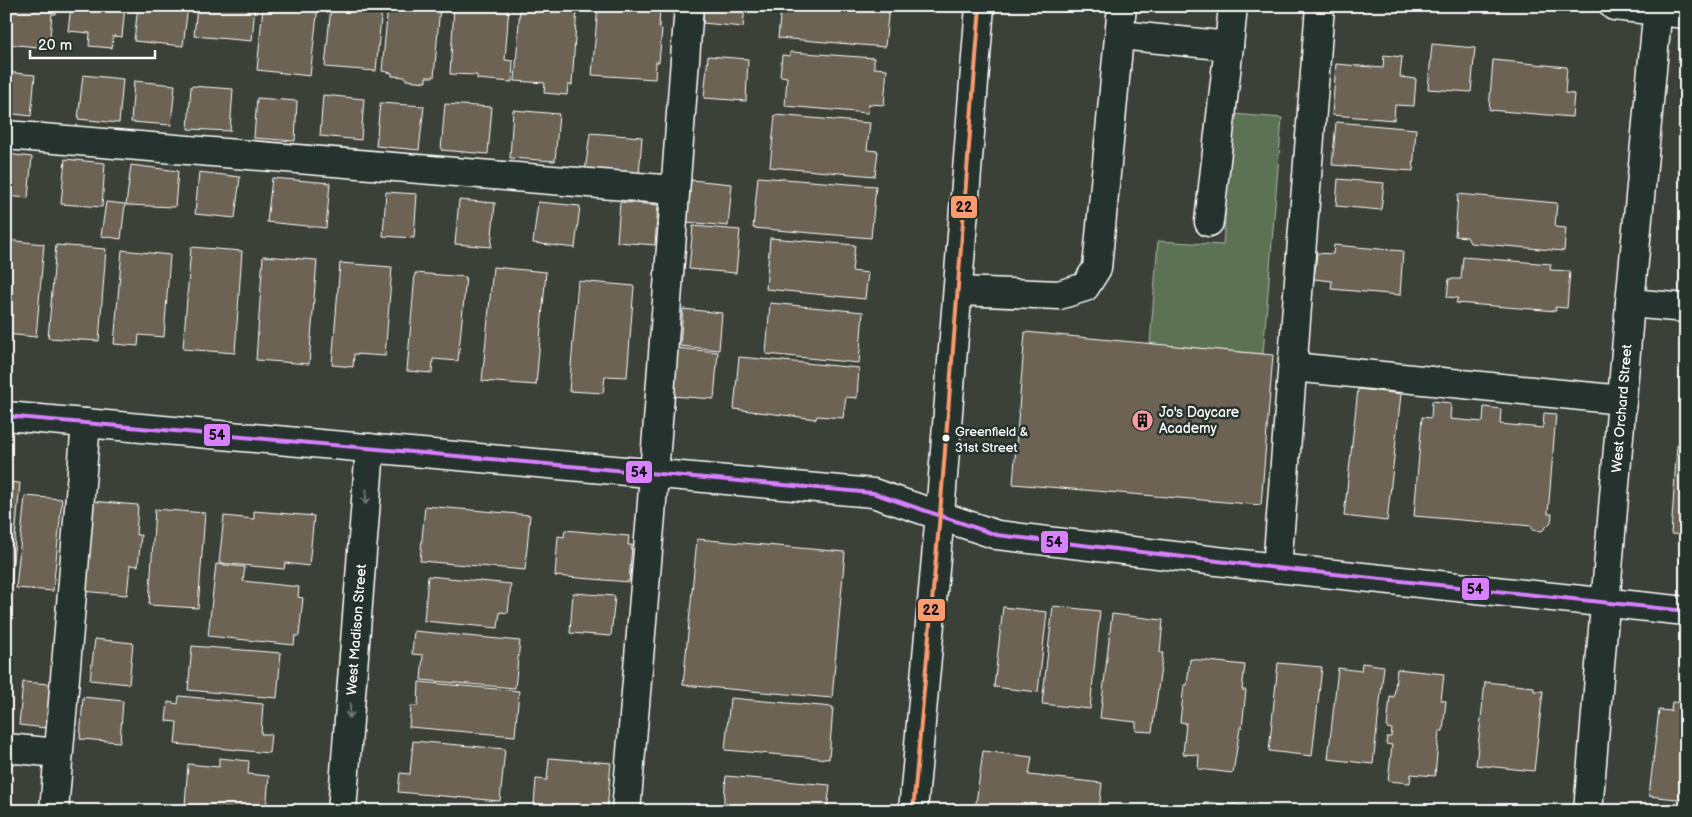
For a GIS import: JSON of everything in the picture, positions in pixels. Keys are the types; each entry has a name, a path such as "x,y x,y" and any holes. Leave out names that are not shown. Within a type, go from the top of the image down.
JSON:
{"street":[{"path":"626,811 654,473 689,6"},
{"path":"913,811 940,514 980,6"},
{"path":"958,291 1059,295 1085,287 1097,268 1122,6"},
{"path":"1209,222 1232,6"},
{"path":"1277,568 1320,6"},
{"path":"1614,6 1658,9 1686,14"},
{"name":"West Orchard Street","path":"1588,811 1630,303 1658,9"},
{"path":"1120,35 1229,46"},
{"path":"6,135 674,190"},
{"path":"1630,303 1686,308"},
{"path":"1293,367 1622,400"},
{"path":"6,416 873,492 997,535 1277,568 1686,611"},
{"path":"54,811 86,423"},
{"name":"West Madison Street","path":"342,811 370,448"},
{"path":"6,748 58,753"}],"green space":[{"path":"1233,114 1282,118 1263,354 1150,344 1158,241 1223,245"}],"building":[{"path":"6,6 57,6 56,14 52,14 49,48 6,44"},
{"path":"71,6 125,6 122,37 113,36 112,48 89,46 90,33 68,31"},
{"path":"138,6 188,6 183,46 134,41"},
{"path":"197,6 255,6 252,41 194,36"},
{"path":"263,6 318,6 310,76 257,70"},
{"path":"331,6 382,6 376,71 325,67"},
{"path":"388,6 440,6 434,77 426,77 426,82 406,80 406,77 392,76 392,73 382,71"},
{"path":"454,6 509,6 505,60 513,61 512,82 477,79 477,75 450,74"},
{"path":"520,6 577,6 572,85 568,85 567,95 544,93 545,83 515,81"},
{"path":"598,6 660,6 659,28 662,29 659,62 656,62 655,79 592,75"},
{"path":"704,6 745,6 743,27 703,23"},
{"path":"781,6 889,6 885,47 778,38"},
{"path":"1432,44 1475,48 1471,92 1428,89"},
{"path":"790,52 874,58 874,68 887,69 884,105 869,104 868,113 785,106 787,77 780,76 782,55 790,56"},
{"path":"1384,55 1402,57 1400,77 1416,79 1414,106 1395,105 1394,120 1332,115 1336,64 1383,68"},
{"path":"708,56 748,59 746,101 704,98"},
{"path":"1493,60 1567,67 1565,93 1574,94 1572,117 1489,110"},
{"path":"6,72 35,75 31,116 6,113"},
{"path":"83,75 123,79 119,123 78,119"},
{"path":"134,81 175,85 171,125 131,122"},
{"path":"191,86 233,89 230,131 188,129"},
{"path":"323,95 364,99 361,140 320,136"},
{"path":"257,98 297,101 295,141 254,138"},
{"path":"380,103 424,106 419,150 376,146"},
{"path":"445,104 492,107 488,154 441,150"},
{"path":"513,110 559,114 555,161 510,158"},
{"path":"775,115 870,123 867,150 878,151 875,176 770,167"},
{"path":"1336,122 1416,129 1413,171 1332,165"},
{"path":"590,133 642,137 639,175 585,172"},
{"path":"6,154 32,157 28,198 6,196"},
{"path":"65,159 105,163 102,207 61,204"},
{"path":"131,165 178,171 175,207 126,205"},
{"path":"199,172 240,177 235,218 195,214"},
{"path":"758,177 876,186 871,238 753,228"},
{"path":"272,178 330,183 326,228 267,222"},
{"path":"1338,179 1384,183 1381,210 1336,206"},
{"path":"691,180 732,184 728,226 687,222"},
{"path":"386,192 417,194 414,238 383,236"},
{"path":"1458,194 1557,203 1555,227 1566,228 1564,251 1470,243 1467,237 1455,236"},
{"path":"459,200 495,203 491,247 455,244"},
{"path":"106,202 125,204 121,239 101,236"},
{"path":"538,202 580,206 575,248 533,243"},
{"path":"620,202 658,205 655,245 617,242"},
{"path":"693,226 740,230 736,273 689,269"},
{"path":"770,238 855,245 852,271 868,273 865,299 766,289"},
{"path":"6,240 44,244 36,337 6,334"},
{"path":"56,245 106,249 99,341 48,338"},
{"path":"1334,245 1403,251 1400,295 1331,289 1332,281 1314,279 1317,253 1333,254"},
{"path":"191,247 242,251 235,353 183,349"},
{"path":"122,250 170,255 164,337 139,335 138,346 114,344"},
{"path":"263,256 317,260 309,364 256,360"},
{"path":"1463,257 1551,264 1550,270 1570,271 1567,308 1555,307 1556,311 1456,303 1458,298 1447,297 1449,279 1461,279"},
{"path":"340,263 392,267 385,356 354,354 353,367 332,365"},
{"path":"493,267 546,272 536,385 482,381"},
{"path":"415,273 466,277 458,361 433,359 432,373 407,371"},
{"path":"578,281 634,286 627,377 605,376 603,393 569,391"},
{"path":"770,303 863,312 859,363 766,354"},
{"path":"683,309 722,313 719,350 680,346"},
{"name":"Jo's Daycare Academy","path":"1025,332 1273,355 1261,505 1013,484"},
{"path":"675,348 718,352 714,399 671,396"},
{"path":"739,357 859,368 857,398 846,397 843,418 817,416 816,419 734,409"},
{"path":"1358,389 1401,394 1387,521 1344,516"},
{"path":"1432,401 1451,403 1450,419 1483,422 1484,407 1501,409 1500,424 1543,428 1544,413 1556,414 1548,514 1552,514 1551,522 1542,531 1532,530 1532,526 1414,516 1422,417 1431,418"},
{"path":"1677,445 1686,445 1686,535 1671,534"},
{"path":"6,482 20,483 11,584 6,584"},
{"path":"25,496 62,499 53,591 16,588"},
{"path":"89,501 138,505 136,535 141,535 138,566 130,565 127,595 81,591"},
{"path":"425,506 530,515 525,570 420,561"},
{"path":"155,509 205,513 198,608 149,605"},
{"path":"254,511 314,516 309,566 285,563 284,569 219,563 224,516 254,519"},
{"path":"565,530 629,536 628,545 632,545 629,582 555,576 558,536 564,537"},
{"path":"697,539 845,552 832,698 683,685"},
{"path":"216,564 245,567 243,581 299,587 298,597 303,598 299,636 295,636 294,645 208,636"},
{"path":"428,576 511,584 508,613 500,612 498,628 424,621"},
{"path":"573,593 615,596 611,636 570,633"},
{"path":"1053,606 1100,611 1090,709 1042,704"},
{"path":"1003,607 1047,612 1038,692 994,687"},
{"path":"1112,614 1163,620 1160,653 1163,653 1152,732 1136,731 1136,722 1100,718"},
{"path":"414,631 520,641 515,688 421,680 423,655 412,654"},
{"path":"95,639 133,643 129,684 90,680"},
{"path":"192,646 281,653 277,698 188,690"},
{"path":"1190,659 1245,665 1242,690 1246,690 1242,728 1240,728 1233,773 1198,769 1199,755 1183,754 1186,723 1180,722 1184,685 1187,685"},
{"path":"1278,663 1322,667 1312,756 1269,751"},
{"path":"1362,663 1384,666 1373,764 1328,759 1338,668 1361,671"},
{"path":"1397,669 1444,674 1441,700 1446,701 1443,731 1439,731 1435,776 1411,774 1410,783 1388,781 1392,745 1386,744 1387,737 1391,737 1392,729 1387,728 1390,696 1394,697"},
{"path":"23,682 50,684 46,728 19,725"},
{"path":"419,682 519,691 515,736 409,727 411,706 418,706"},
{"path":"1485,682 1534,687 1534,691 1543,691 1534,771 1476,765"},
{"path":"179,696 263,704 261,734 271,734 269,753 175,744 177,722 166,721 168,702 178,704"},
{"path":"83,697 123,701 120,742 80,739"},
{"path":"730,698 833,707 829,759 725,750"},
{"path":"1672,702 1686,703 1686,800 1649,796 1659,710 1671,711"},
{"path":"413,741 505,749 500,801 398,792 400,773 410,774"},
{"path":"983,751 1032,757 1029,775 1102,783 1099,811 975,811"},
{"path":"219,758 249,761 248,774 269,776 266,811 185,805 188,764 219,767"},
{"path":"549,758 611,763 607,811 534,805 536,779 547,780"},
{"path":"726,776 830,785 827,811 723,811"},
{"path":"1205,802 1256,807 1256,811 1204,811"},
{"path":"411,804 482,811 410,811"}],"transit line":[{"name":"22","path":"913,811 940,514 980,6"},
{"name":"54","path":"6,416 873,493 997,535 1277,568 1686,611"}],"place":[{"name":"Jo's Daycare Academy","path":"1143,420"},
{"name":"Greenfield & 31st Street","path":"946,438"}]}
